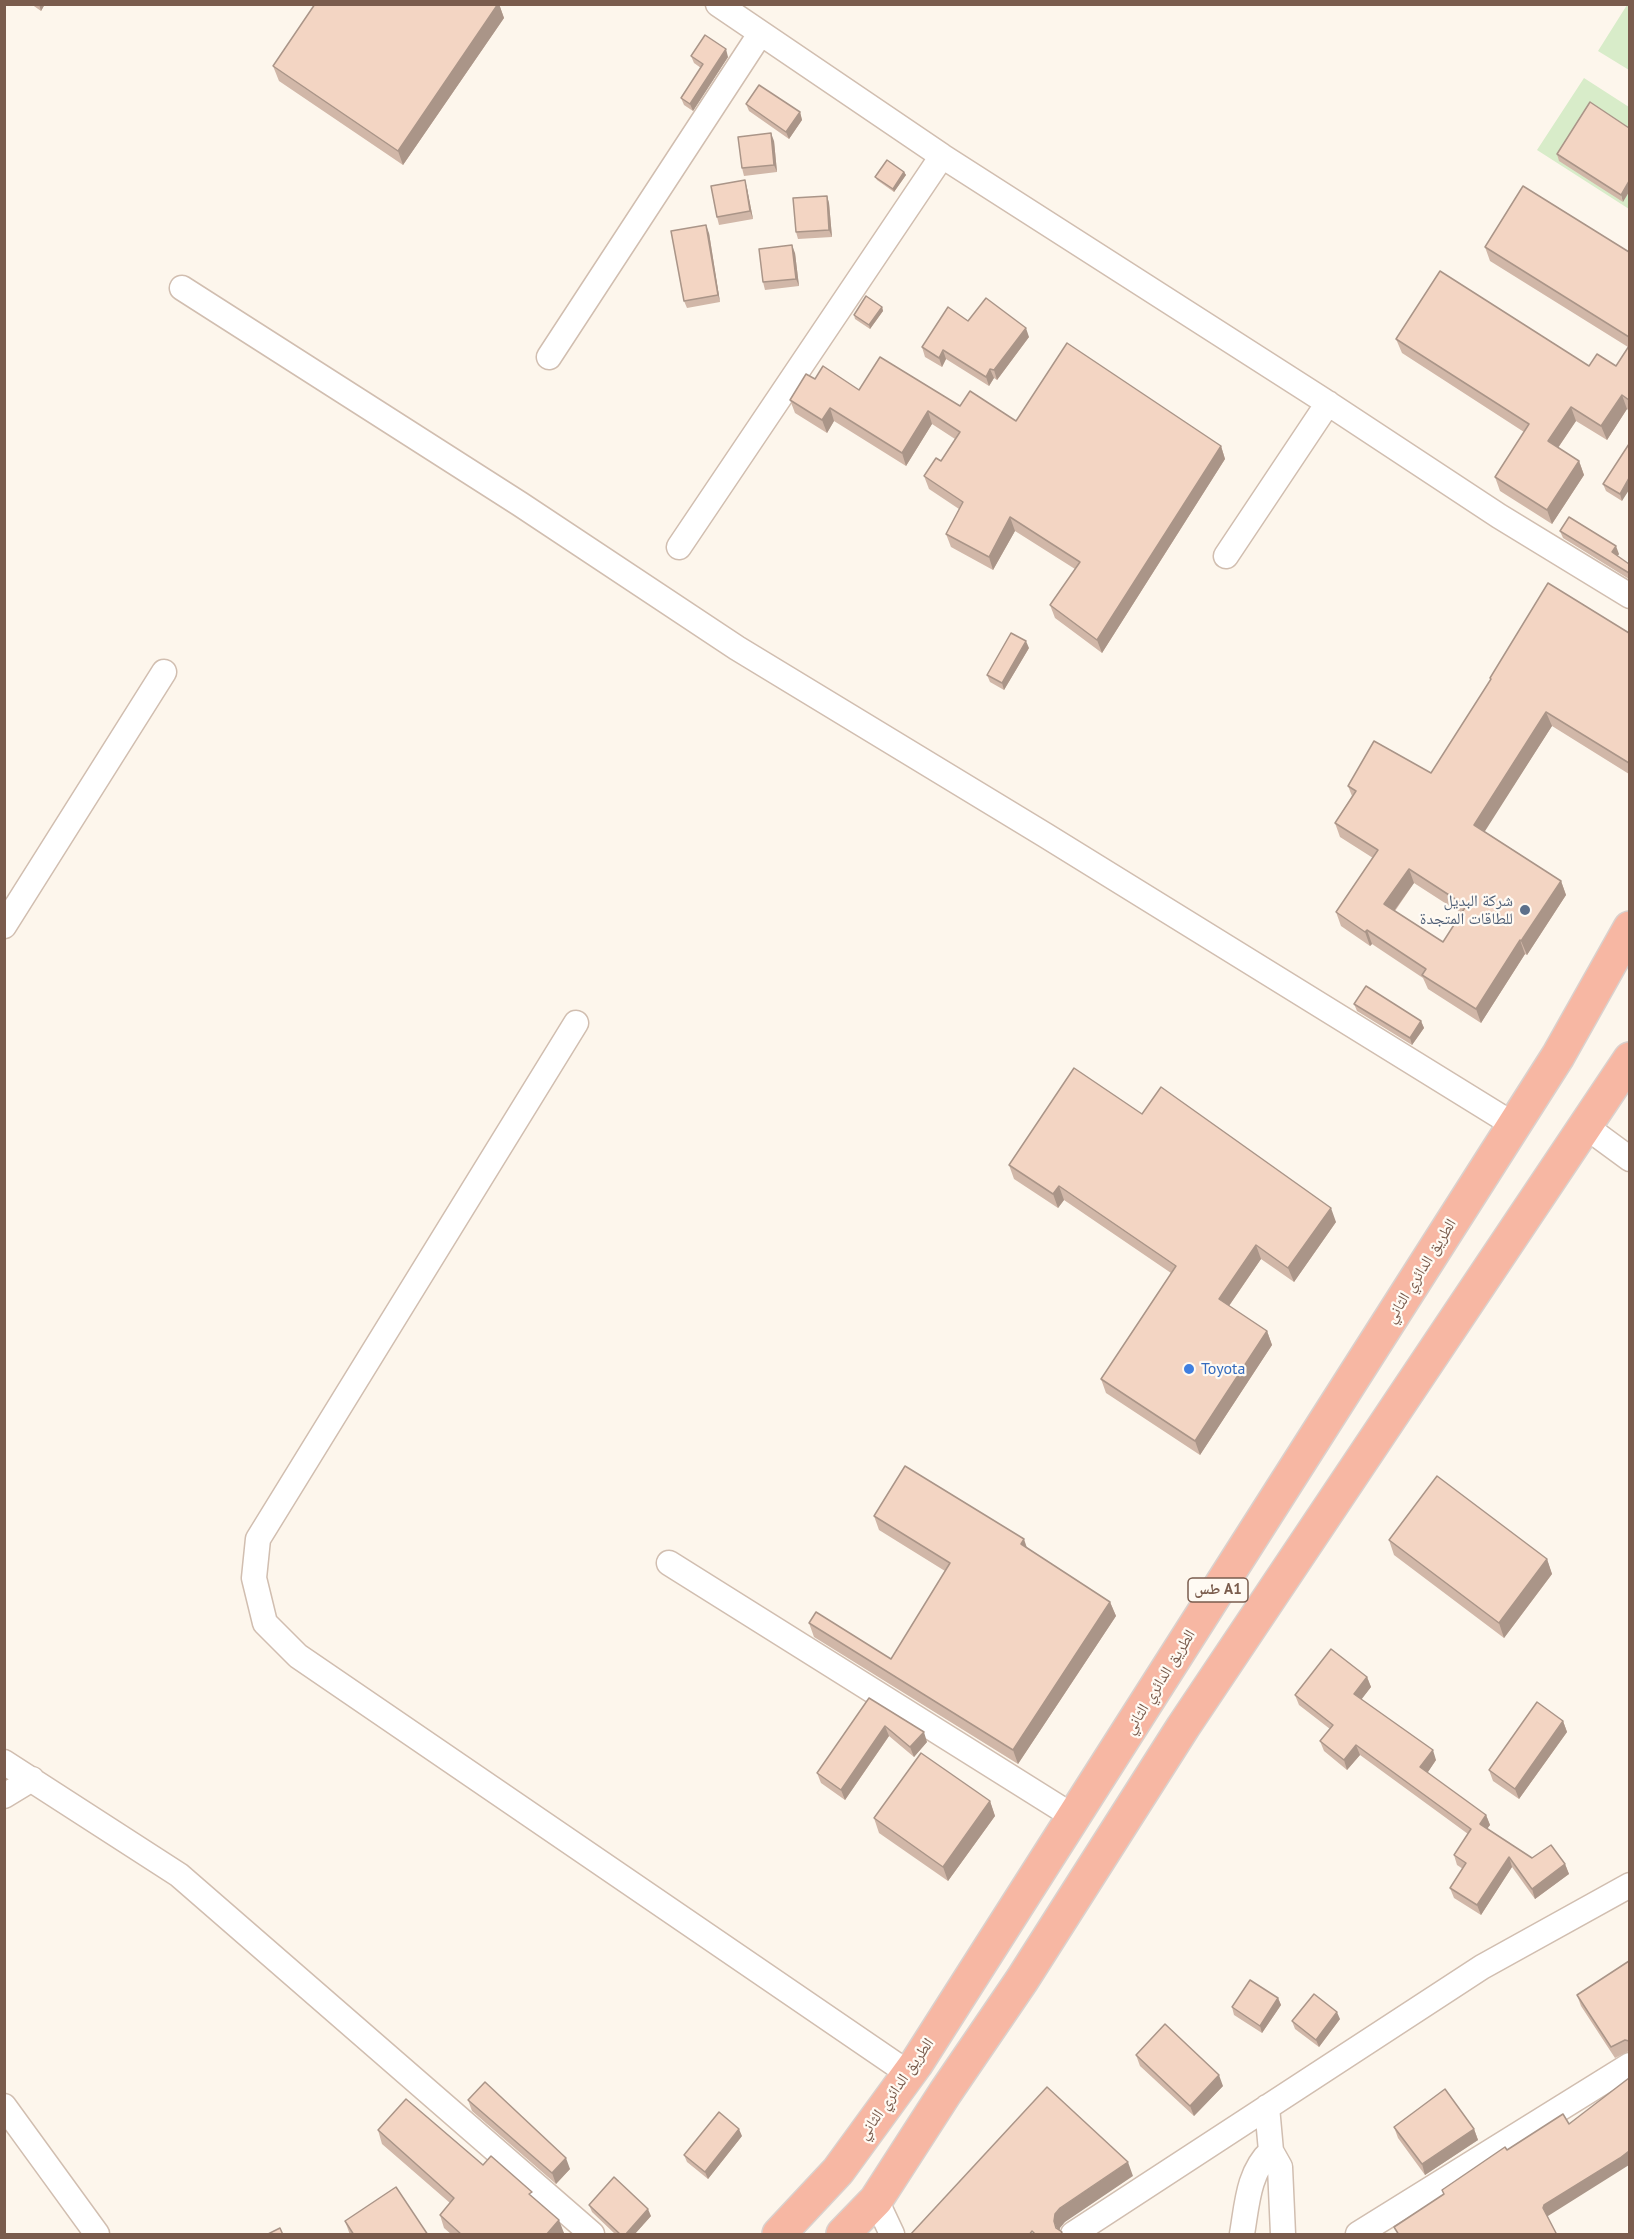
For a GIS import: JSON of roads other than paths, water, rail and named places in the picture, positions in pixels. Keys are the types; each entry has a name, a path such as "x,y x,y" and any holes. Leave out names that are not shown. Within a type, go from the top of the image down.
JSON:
{"highway":[{"name":"الطريق الدائري الثاني","path":"779,2235 838,2171 909,2073 1074,1818 1558,1056 1629,927"},
{"path":"1558,1056 1629,949"},
{"name":"طس A1","path":"843,2235 876,2200 1022,1980 1183,1726 1629,1059"}],"street":[{"path":"718,4 942,156 1328,403 1499,516 1629,596"},
{"path":"549,357 760,34"},
{"path":"679,547 942,156"},
{"path":"182,288 520,504 737,648 1514,1125"},
{"path":"1226,556 1328,403"},
{"path":"4,926 164,672"},
{"path":"576,1023 258,1539 254,1578 265,1623 298,1656 909,2073"},
{"path":"1585,1126 1629,1159"},
{"path":"669,1563 1074,1818"},
{"path":"4,1762 179,1875 592,2235"},
{"path":"4,1796 32,1779"},
{"path":"1073,2235 1482,1967 1629,1885"},
{"path":"1358,2235 1629,2065"},
{"path":"4,2106 97,2235"},
{"path":"1267,2107 1271,2151 1280,2167 1283,2235"},
{"path":"1242,2235 1249,2187 1257,2167 1271,2151"},
{"path":"876,2200 892,2235"}],"place":[{"name":"شركة البديل للطاقات المتجدة","path":"1525,910"},
{"name":"Toyota","path":"1189,1369"}]}
